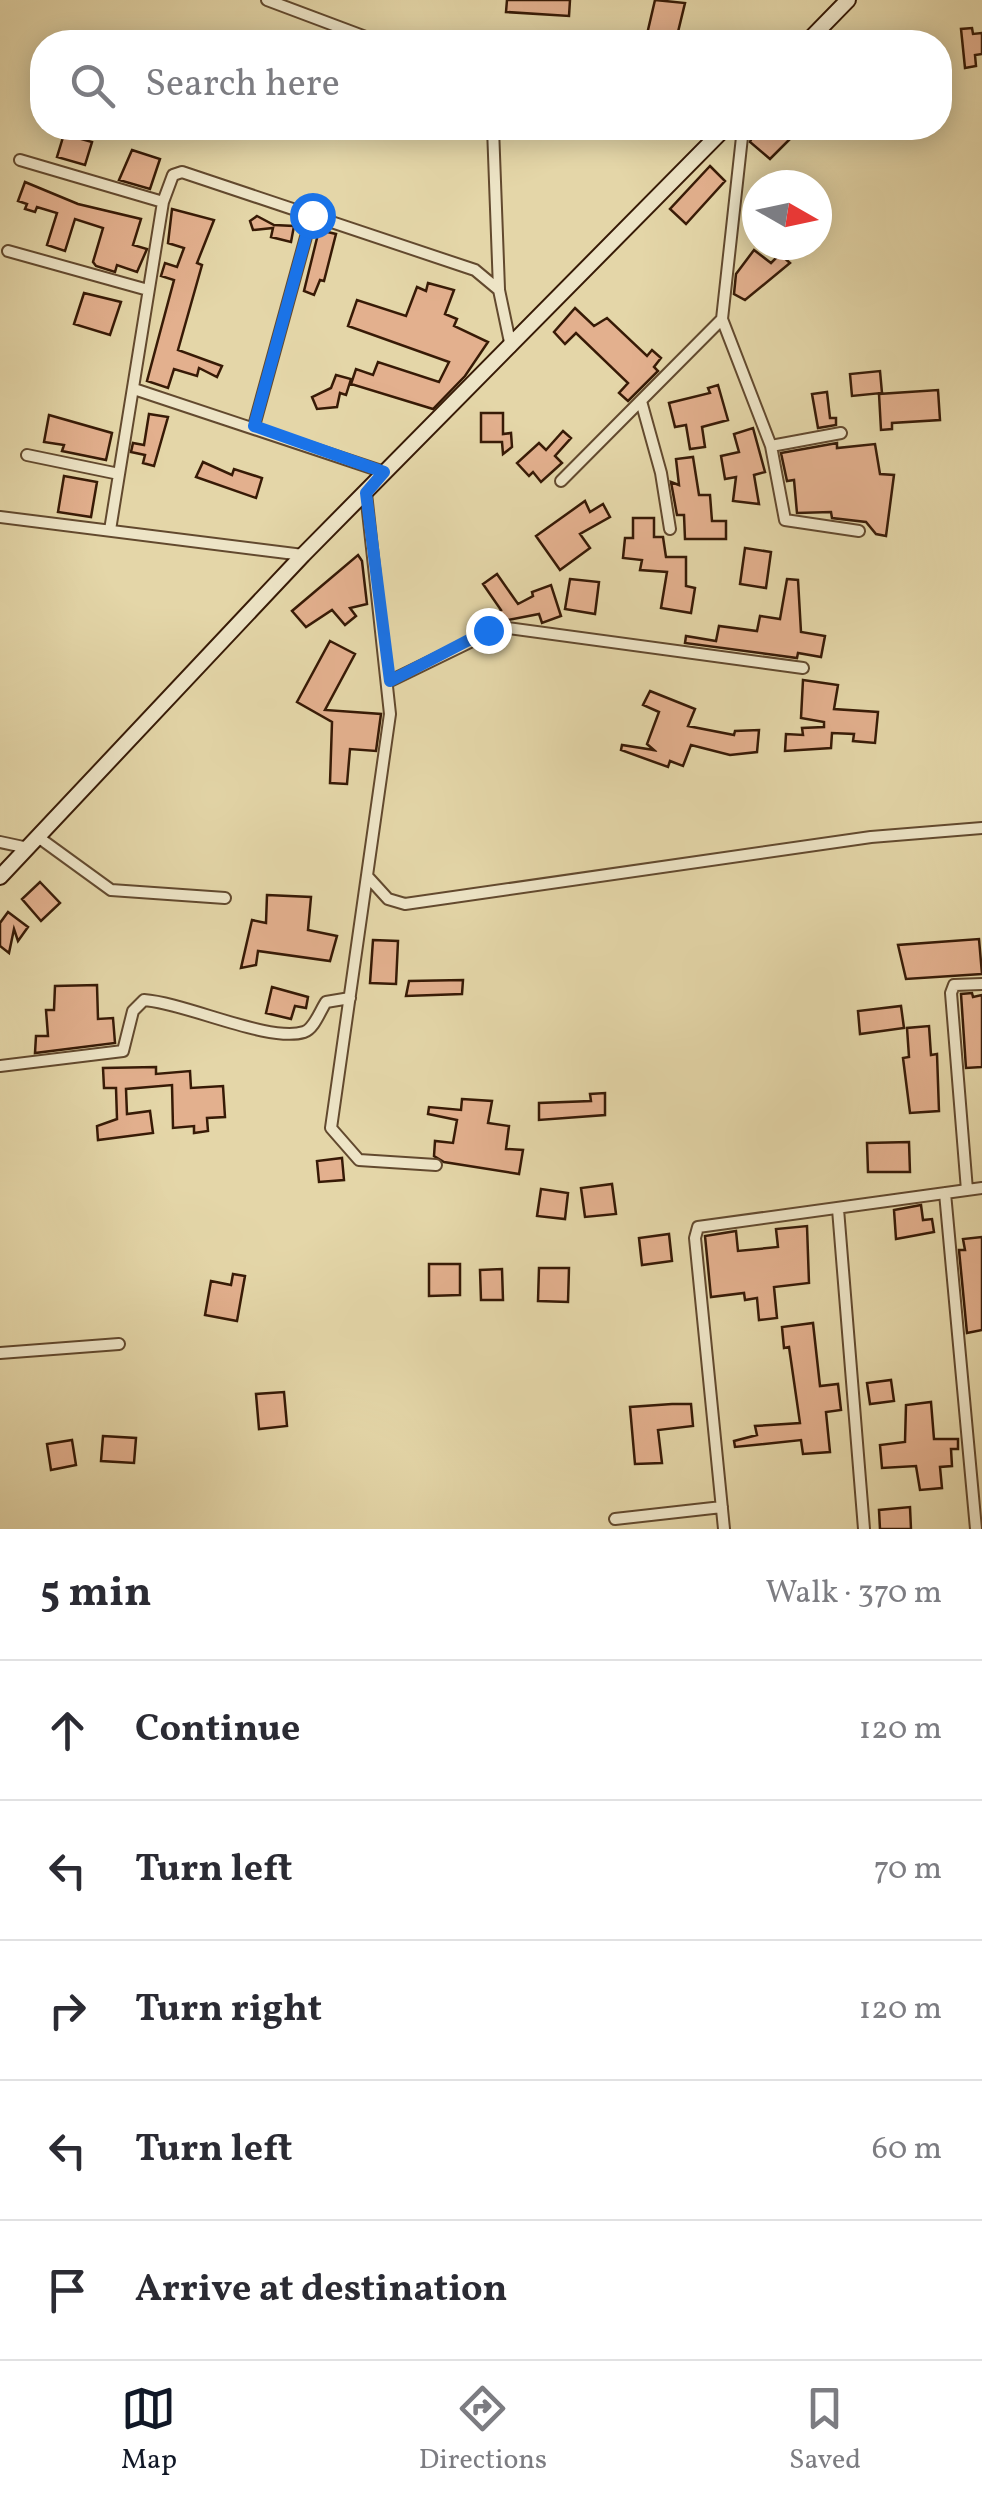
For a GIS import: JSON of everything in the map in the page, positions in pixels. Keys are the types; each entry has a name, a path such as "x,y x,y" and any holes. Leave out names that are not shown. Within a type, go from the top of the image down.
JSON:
{"street":[{"path":"267,0 347,30"},
{"path":"819,30 848,0"},
{"path":"493,140 499,290 512,348"},
{"path":"0,877 303,555 512,348 713,140"},
{"path":"741,140 722,320 771,446 786,520 859,531"},
{"path":"20,160 163,202"},
{"path":"110,530 163,202 168,181 182,172 475,270 499,290"},
{"path":"254,426 312,215"},
{"path":"8,251 148,290"},
{"path":"561,481 722,320"},
{"path":"134,389 384,472"},
{"path":"641,400 658,458 670,529"},
{"path":"771,446 841,434"},
{"path":"27,455 119,474"},
{"path":"366,493 390,681 388,754 331,1128 360,1160 436,1166"},
{"path":"0,517 303,555"},
{"path":"390,681 501,627 804,668"},
{"path":"368,877 388,899 405,904 872,837 982,828"},
{"path":"0,842 33,842 110,890 224,898"},
{"path":"967,1190 951,992 954,986 982,984"},
{"path":"0,1066 123,1050 133,1011 144,1000 203,1011 253,1028 300,1032 311,1027 326,1002 350,998"},
{"path":"724,1529 696,1232 704,1224 982,1188"},
{"path":"945,1193 976,1529"},
{"path":"838,1208 864,1529"},
{"path":"0,1353 119,1344"},
{"path":"614,1519 722,1507"}],"building":[{"path":"507,0 570,0 569,16 506,12"},
{"path":"655,0 685,3 678,30 648,30"},
{"path":"972,28 973,34 982,33 982,54 975,55 976,66 965,68 961,29"},
{"path":"62,140 92,142 85,165 57,157"},
{"path":"751,140 789,140 770,159"},
{"path":"132,150 160,159 150,189 119,180"},
{"path":"710,166 725,181 686,224 670,209"},
{"path":"25,182 78,204 141,219 133,245 147,249 137,272 117,265 115,272 96,266 93,262 103,228 75,219 65,251 47,245 57,213 37,207 35,212 25,209 27,204 18,201"},
{"path":"172,209 214,220 197,263 202,265 178,350 222,366 217,377 199,368 197,376 174,369 168,388 147,381 174,280 161,276 165,263 177,267 184,248 168,243"},
{"path":"257,216 274,225 294,226 291,242 271,237 273,228 253,230 250,221"},
{"path":"319,230 336,234 324,281 320,280 314,295 304,291"},
{"path":"746,260 790,263 745,300 734,294 736,274"},
{"path":"428,283 454,290 445,314 457,319 454,326 488,342 465,376 433,409 351,384 356,369 373,375 378,362 439,382 449,362 348,326 357,300 406,316 417,287 426,291"},
{"path":"84,293 121,302 110,335 74,324"},
{"path":"575,308 594,326 607,318 647,356 652,350 661,358 654,367 658,371 628,401 619,393 628,383 576,333 565,344 554,332"},
{"path":"880,371 882,393 852,396 850,374"},
{"path":"336,375 351,379 346,395 340,393 337,407 317,409 312,397 331,388"},
{"path":"718,385 728,420 702,427 705,447 690,449 686,425 675,427 669,403 710,393 708,388"},
{"path":"938,390 940,420 892,423 892,429 881,430 879,394"},
{"path":"827,392 830,418 836,418 836,425 818,428 812,394"},
{"path":"481,413 503,413 503,434 511,433 512,447 503,454 502,442 481,442"},
{"path":"149,414 168,417 154,466 143,463 145,455 131,452 133,443 144,445"},
{"path":"49,415 112,433 106,460 62,451 64,445 44,442"},
{"path":"753,428 765,472 754,475 759,504 733,501 736,477 725,479 721,456 739,452 734,434"},
{"path":"563,431 571,438 555,456 562,463 541,482 533,472 529,476 517,463 539,443 546,450"},
{"path":"837,443 837,448 875,444 880,474 894,475 886,536 876,534 866,522 832,518 831,512 797,513 794,480 787,481 781,453"},
{"path":"693,457 699,495 710,495 712,521 726,521 726,539 685,539 684,515 677,515 671,482 679,485 676,459"},
{"path":"203,462 232,475 234,469 262,478 256,498 196,477"},
{"path":"64,476 97,482 91,517 58,512"},
{"path":"585,501 590,512 603,504 610,517 580,534 590,548 560,570 536,536"},
{"path":"633,518 654,518 654,537 663,537 666,557 686,557 686,586 695,588 691,613 661,608 667,572 640,570 642,560 623,558 625,538 633,538"},
{"path":"745,548 771,552 766,588 740,584"},
{"path":"358,555 367,604 350,608 356,616 345,625 332,610 306,627 292,611"},
{"path":"497,574 518,604 533,596 532,592 551,585 561,616 542,623 539,614 487,624 485,619 501,610 483,584"},
{"path":"570,579 599,582 595,614 565,609"},
{"path":"787,579 798,580 801,632 825,636 821,657 798,653 797,658 685,643 686,636 716,641 719,626 757,631 760,616 780,619"},
{"path":"330,641 355,654 325,710 381,714 376,751 350,749 347,784 330,783 332,722 297,702"},
{"path":"803,680 838,685 834,709 878,712 875,743 853,741 854,734 832,733 831,748 785,751 786,734 803,735 802,728 824,727 824,722 801,718"},
{"path":"650,691 695,709 688,726 734,735 735,731 759,730 757,752 730,755 691,745 683,766 670,761 668,767 621,750 622,745 654,750 647,744 659,712 643,705"},
{"path":"40,882 60,903 41,921 22,899"},
{"path":"267,895 311,897 308,930 337,936 330,961 258,951 256,965 241,968 252,920 266,923"},
{"path":"8,912 28,927 18,941 14,929 9,953 0,946 0,923"},
{"path":"979,939 982,974 906,979 898,945"},
{"path":"373,940 398,941 396,984 370,983"},
{"path":"463,980 462,994 406,996 409,981"},
{"path":"97,985 98,1019 113,1018 115,1043 35,1053 36,1036 48,1036 46,1010 54,1010 55,986"},
{"path":"272,987 308,997 306,1008 295,1006 291,1019 266,1013"},
{"path":"972,993 973,997 982,995 982,1067 966,1068 961,994"},
{"path":"901,1006 904,1028 860,1034 858,1011"},
{"path":"929,1026 931,1055 937,1054 939,1111 910,1113 903,1058 909,1057 907,1028"},
{"path":"156,1067 156,1074 190,1071 191,1088 223,1086 225,1117 207,1118 208,1131 194,1133 194,1126 173,1128 172,1085 126,1089 127,1114 150,1111 153,1133 98,1140 97,1126 117,1119 116,1088 104,1088 103,1068"},
{"path":"605,1093 605,1115 539,1120 539,1103 591,1101 590,1094"},
{"path":"462,1099 492,1101 488,1123 509,1126 506,1149 523,1150 519,1174 444,1162 434,1156 435,1141 453,1143 457,1120 428,1114 429,1107 461,1110"},
{"path":"909,1142 910,1172 868,1172 867,1143"},
{"path":"342,1158 344,1180 319,1182 317,1161"},
{"path":"612,1184 616,1214 585,1217 581,1188"},
{"path":"541,1189 568,1193 565,1219 537,1216"},
{"path":"921,1205 923,1220 932,1219 934,1232 896,1239 894,1210"},
{"path":"807,1226 809,1283 774,1287 777,1318 759,1320 757,1298 745,1300 744,1293 711,1297 705,1236 736,1231 738,1251 778,1247 776,1229"},
{"path":"669,1234 672,1261 642,1265 639,1238"},
{"path":"982,1237 982,1330 967,1333 959,1250 965,1250 963,1239"},
{"path":"429,1264 460,1264 460,1295 429,1296"},
{"path":"539,1268 569,1268 568,1302 538,1301"},
{"path":"502,1269 503,1300 481,1300 480,1270"},
{"path":"233,1274 245,1276 237,1321 205,1315 211,1281 231,1285"},
{"path":"813,1323 820,1386 838,1384 841,1410 826,1412 830,1452 803,1454 801,1440 735,1447 734,1441 757,1435 755,1426 800,1423 789,1347 784,1348 782,1327"},
{"path":"891,1380 894,1401 870,1404 867,1383"},
{"path":"284,1392 287,1426 259,1429 256,1394"},
{"path":"931,1402 934,1439 958,1439 958,1449 951,1449 952,1466 940,1467 942,1488 920,1490 916,1466 882,1468 880,1445 905,1442 906,1405"},
{"path":"691,1404 693,1426 658,1430 662,1463 635,1464 630,1407"},
{"path":"103,1436 136,1438 134,1463 101,1461"},
{"path":"72,1440 76,1465 51,1470 47,1444"},
{"path":"910,1507 911,1529 880,1529 879,1510"}],"route":[{"path":"312,215 254,426 384,472 366,493 390,681 488,630"}]}
